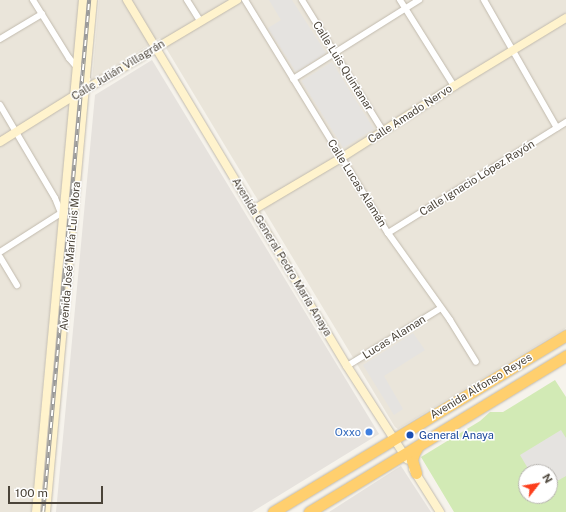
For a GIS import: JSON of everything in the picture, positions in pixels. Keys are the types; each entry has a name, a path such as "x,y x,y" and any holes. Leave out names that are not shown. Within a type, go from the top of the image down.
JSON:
{"highway":[{"name":"Avenida Alfonso Reyes","path":"273,512 566,335"},
{"name":"Avenida Alfonso Reyes","path":"309,512 566,356"},
{"path":"416,473 412,463 413,456 417,447 423,442"}],"street":[{"path":"33,0 78,71 87,79"},
{"name":"Avenida José María Luis Mora","path":"36,512 63,213 78,71 83,0"},
{"name":"Avenida José María Luis Mora","path":"46,512 87,79 93,0"},
{"name":"Avenida General Pedro María Anaya","path":"127,0 347,366 440,512"},
{"path":"188,0 200,21"},
{"name":"Calle Julián Villagrán","path":"0,142 86,88 109,76 237,0"},
{"name":"Calle Lucas Alamán","path":"245,0 388,234 441,308 476,362"},
{"name":"Calle Luis Quintanar","path":"302,0 383,131"},
{"path":"400,0 454,86"},
{"path":"294,79 419,0"},
{"path":"484,0 557,128"},
{"path":"0,39 42,14"},
{"name":"Calle Amado Nervo","path":"253,210 341,158 454,86 566,18"},
{"path":"0,105 63,213"},
{"name":"Calle Ignacio López Rayón","path":"388,234 566,122"},
{"path":"0,252 63,213 74,212"},
{"path":"0,257 17,285"},
{"name":"Lucas Alaman","path":"347,366 441,308"}],"shaded area":[{"path":"0,0 79,0 31,512 0,512"},
{"path":"99,0 566,0 566,328 398,429 395,427 160,38 92,80"},
{"path":"269,0 292,0 326,53 296,72 268,28 281,20"},
{"path":"152,60 379,434 252,512 56,512 95,95"},
{"path":"332,62 374,129 343,148 301,81"},
{"path":"413,333 425,350 384,376 403,409 394,415 363,365"},
{"path":"561,430 566,438 566,476 558,480 558,464 525,464 520,455"},
{"path":"401,466 431,512 329,512 396,469"}],"green space":[{"path":"555,380 566,397 566,512 454,512 421,457 480,421 490,412 503,412"}],"railway":[{"path":"43,512 89,0"}],"place":[{"name":"Oxxo","path":"369,432"},
{"name":"General Anaya","path":"410,435"}]}
